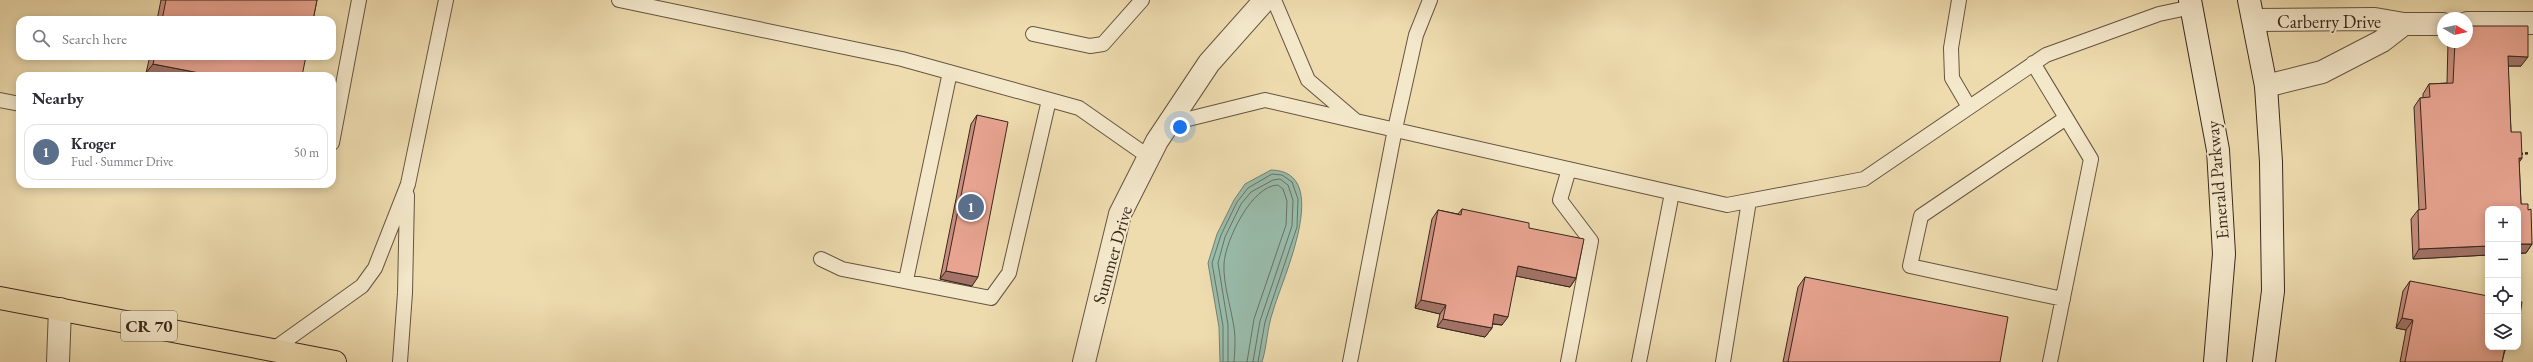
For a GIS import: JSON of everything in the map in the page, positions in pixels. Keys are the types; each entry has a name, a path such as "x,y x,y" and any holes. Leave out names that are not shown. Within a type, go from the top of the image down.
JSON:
{"main road":[{"name":"CR 70","path":"0,298 271,351 335,362"}],"street":[{"name":"Summer Drive","path":"1084,362 1120,214 1149,157 1168,124 1208,63 1266,0"},
{"name":"Emerald Parkway","path":"2191,4 2218,150 2224,254 2214,362"},
{"name":"Carberry Drive","path":"2251,10 2375,20 2404,24 2437,24"},
{"path":"2251,10 2266,86 2271,162 2273,291 2264,362"},
{"path":"2473,23 2533,23"},
{"name":"Carberry Drive","path":"2266,86 2322,72 2382,41 2404,24"},
{"path":"58,362 60,309"}],"lane":[{"path":"336,121 359,0"},
{"path":"271,351 362,286 375,268 408,184 446,0"},
{"path":"619,0 902,59 1079,108 1149,157"},
{"path":"1033,34 1090,46 1103,44 1142,0"},
{"path":"1274,0 1308,80 1356,121"},
{"path":"1350,362 1395,130 1416,35 1430,0"},
{"path":"1959,0 1951,48 1952,78 1969,106"},
{"path":"1168,124 1265,100 1727,205 1864,179 1969,106 2046,55 2191,4"},
{"path":"2033,63 2091,160 2050,362"},
{"path":"906,280 950,72"},
{"path":"0,100 16,103"},
{"path":"821,259 842,269 906,280 991,298 1009,273 1049,100"},
{"path":"2062,300 1910,266 1921,216 2066,118"},
{"path":"1568,362 1591,241 1560,200 1569,169"},
{"path":"400,362 405,293 408,184"},
{"path":"1639,362 1672,193"},
{"path":"1722,362 1749,201"}],"path":[{"path":"2515,154 2530,153"}],"water":[{"path":"1271,170 1290,175 1299,188 1302,207 1299,229 1293,253 1271,317 1262,362 1220,362 1219,327 1208,263 1217,234 1234,200 1245,184"}],"building":[{"path":"166,0 317,0 314,16 163,16"},
{"path":"2473,26 2528,26 2528,57 2508,56 2511,132 2521,132 2522,158 2519,158 2521,204 2528,204 2528,210 2531,209 2532,244 2521,244 2521,206 2485,206 2485,246 2419,249 2418,210 2426,209 2420,98 2430,97 2429,84 2453,83 2455,48 2473,48"},
{"path":"154,60 305,60 303,72 194,72 153,64"},
{"path":"977,115 1008,122 978,277 946,271"},
{"path":"1462,209 1529,223 1529,228 1584,239 1576,278 1518,266 1508,317 1494,314 1492,328 1443,319 1446,305 1421,300 1438,210 1461,215"},
{"path":"1805,277 2008,317 2000,362 1788,362"},
{"path":"2410,281 2485,295 2485,350 2504,350 2502,362 2405,362 2413,320 2402,318"}],"place":[{"name":"Kroger","path":"971,207"}]}
